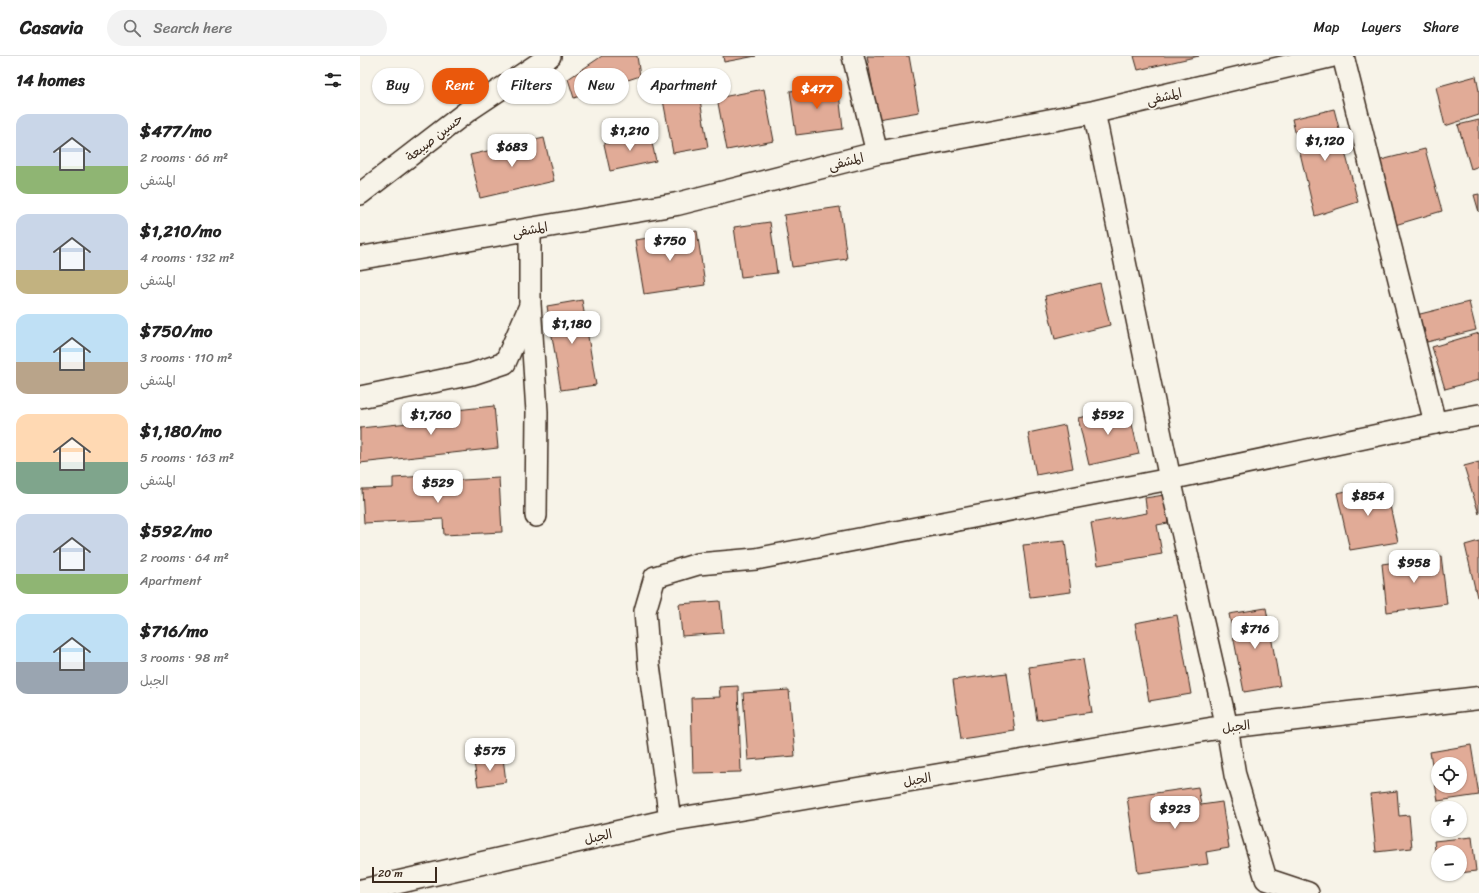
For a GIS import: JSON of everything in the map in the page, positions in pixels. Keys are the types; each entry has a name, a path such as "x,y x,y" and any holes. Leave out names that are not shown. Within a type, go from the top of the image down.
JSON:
{"street":[{"name":"حسين صيبعة","path":"360,194 469,110 550,56"},
{"path":"853,56 876,153"},
{"name":"المشفى","path":"360,258 677,204 876,153 1094,112 1331,56"},
{"path":"1343,56 1435,423"},
{"path":"1094,112 1170,479 1227,727 1235,775 1266,880 1308,893"},
{"path":"530,229 530,304 537,412 536,516"},
{"path":"360,397 472,374 505,363 530,304"},
{"path":"670,820 649,665 645,611 655,577 698,564 756,559 1170,479 1479,415"},
{"name":"الجبل","path":"360,891 670,820 1227,727 1479,698"}],"building":[{"path":"602,56 637,56 639,68 637,68 637,77 629,80 629,68 584,68"},
{"path":"723,56 756,56 724,62"},
{"path":"867,56 909,56 919,112 878,119"},
{"path":"1134,56 1199,56 1138,70"},
{"path":"574,75 574,98 568,79"},
{"path":"1476,76 1479,91 1479,115 1445,126 1436,87"},
{"path":"838,85 843,129 796,135 790,91"},
{"path":"764,89 774,141 727,150 718,104 731,104 731,95"},
{"path":"664,104 701,104 708,147 673,153"},
{"path":"1334,109 1358,202 1315,216 1292,119"},
{"path":"1479,120 1479,166 1471,169 1458,125"},
{"path":"650,134 656,161 610,171 604,144"},
{"path":"544,138 554,181 480,198 470,155"},
{"path":"1425,149 1442,211 1395,225 1377,161"},
{"path":"1479,194 1479,212 1474,195"},
{"path":"840,207 847,259 792,267 784,215"},
{"path":"770,222 777,273 741,277 734,227"},
{"path":"697,231 705,285 644,294 635,240"},
{"path":"1100,283 1110,325 1055,339 1045,296"},
{"path":"582,300 596,385 561,390 547,306"},
{"path":"1469,302 1476,330 1427,342 1424,328 1419,329 1416,315"},
{"path":"1479,333 1479,380 1445,389 1432,347"},
{"path":"494,406 498,448 360,463 360,428 438,420 437,412"},
{"path":"1128,407 1139,454 1089,465 1078,418"},
{"path":"1065,425 1073,468 1036,475 1028,433"},
{"path":"1479,462 1479,514 1464,466"},
{"path":"444,475 445,481 499,478 502,532 444,535 443,519 364,523 362,489 393,488 393,478"},
{"path":"1385,483 1398,542 1350,550 1337,493"},
{"path":"1164,495 1168,523 1157,525 1162,554 1098,565 1091,523 1147,513 1145,498"},
{"path":"1065,541 1071,592 1030,597 1023,545"},
{"path":"1479,541 1479,597 1477,597 1465,545"},
{"path":"1441,556 1447,604 1387,612 1382,564"},
{"path":"720,601 723,633 682,636 679,604"},
{"path":"1266,608 1280,686 1244,692 1229,614"},
{"path":"1177,615 1191,694 1149,701 1135,623"},
{"path":"1083,659 1092,712 1037,720 1029,667"},
{"path":"1007,673 1015,731 961,739 953,680"},
{"path":"738,686 741,772 693,773 691,698 720,697 719,687"},
{"path":"789,690 795,756 748,760 743,693"},
{"path":"1471,745 1479,795 1438,801 1437,793 1467,793 1467,757 1431,758 1430,752"},
{"path":"503,758 506,782 478,786 474,763"},
{"path":"1198,787 1201,805 1222,802 1229,848 1206,852 1208,864 1138,873 1127,797"},
{"path":"1397,791 1399,816 1409,815 1412,848 1376,852 1370,794"},
{"path":"1472,837 1476,871 1467,872 1467,845 1434,845 1434,841"}]}
